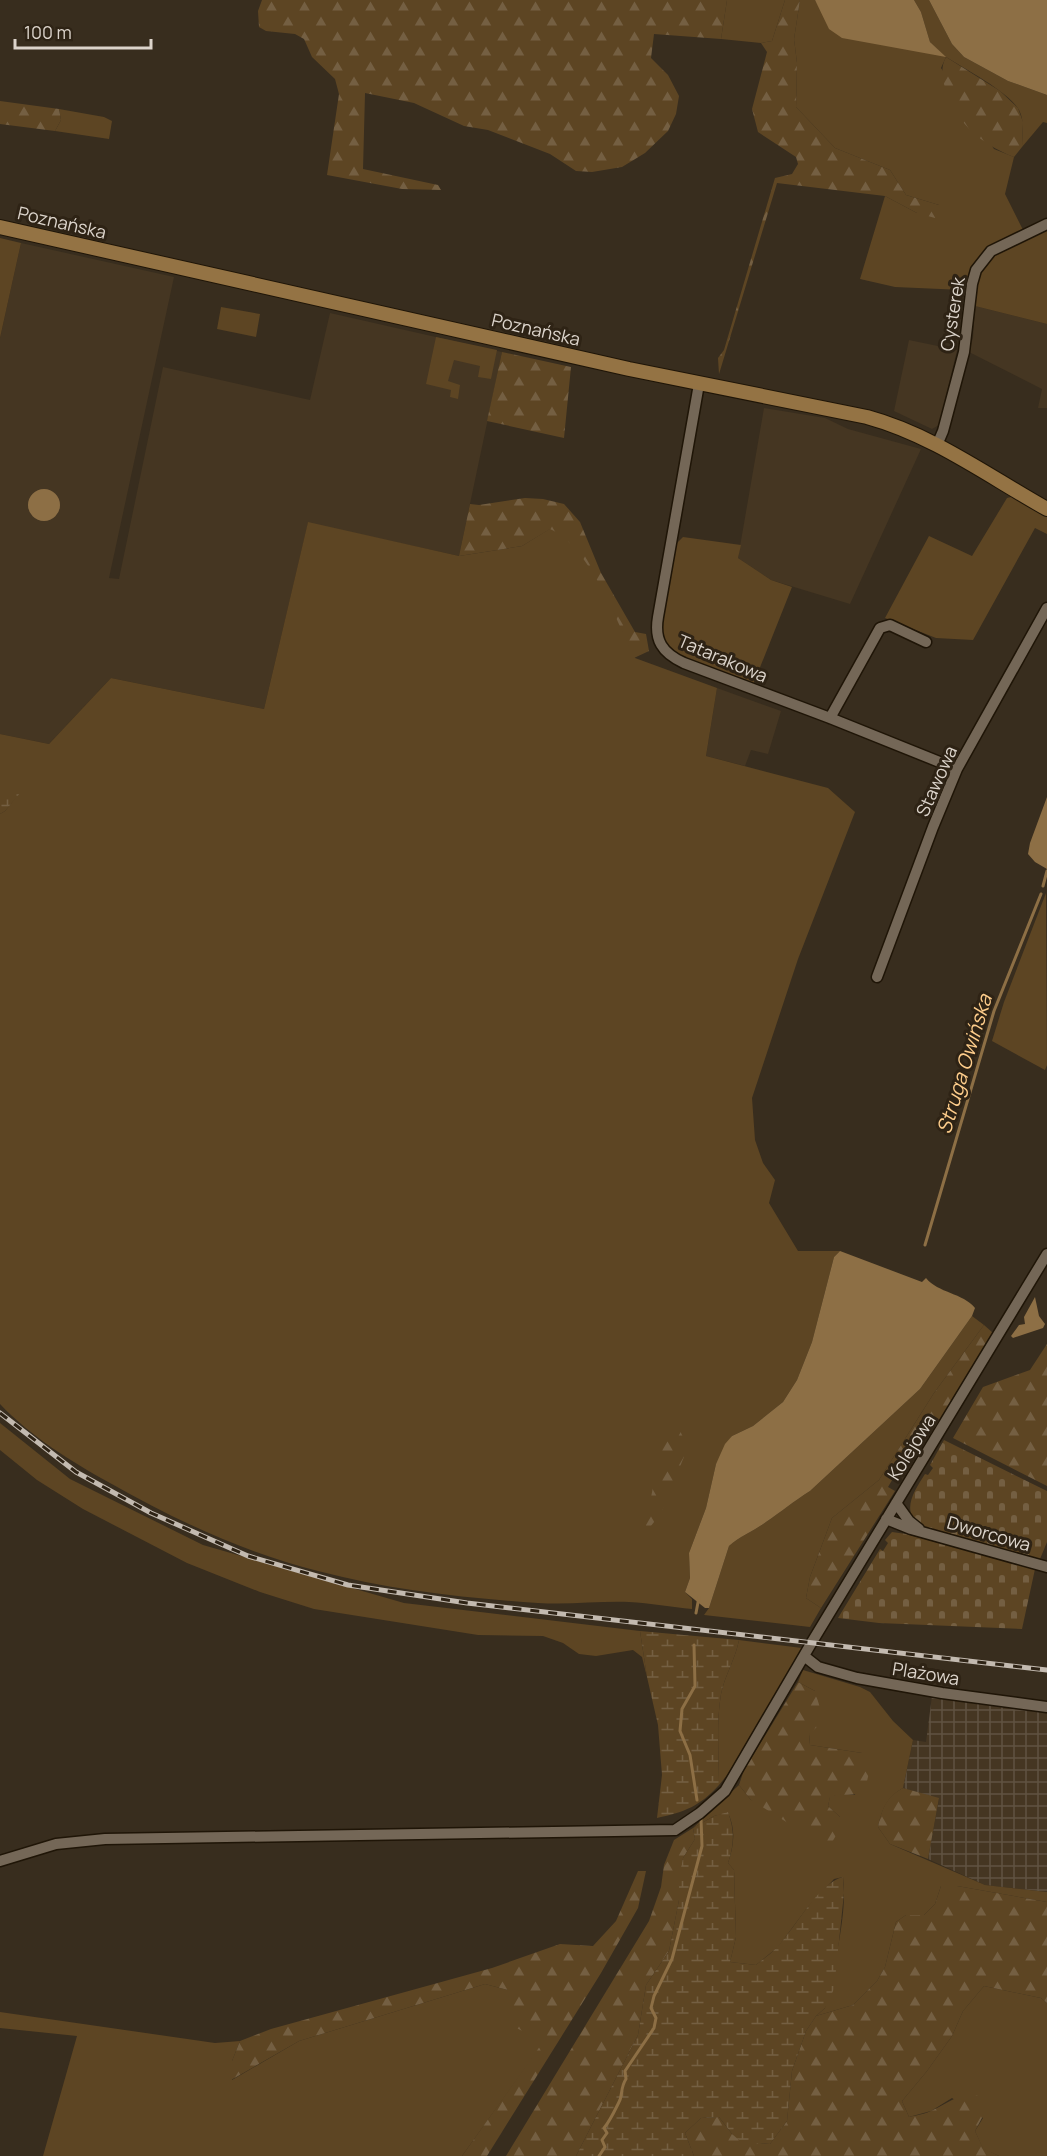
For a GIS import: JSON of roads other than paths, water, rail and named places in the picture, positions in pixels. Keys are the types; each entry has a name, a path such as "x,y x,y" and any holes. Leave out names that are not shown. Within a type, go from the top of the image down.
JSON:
{"main road":[{"name":"Poznańska","path":"0,227 699,384 867,417 897,426 937,444 1047,509"}],"street":[{"name":"Cysterek","path":"937,444 943,431 964,352 972,284 976,270 991,251 1047,224"},
{"name":"Tatarakowa","path":"699,384 658,616 657,639 664,650 676,660 831,718 957,769"},
{"name":"Stawowa","path":"877,977 957,769 1047,609"},
{"path":"831,718 880,628 890,626 926,642"},
{"name":"Kolejowa","path":"0,1861 56,1844 105,1839 675,1830 700,1813 725,1791 1047,1254"},
{"name":"Dworcowa","path":"896,1503 909,1521 922,1532"},
{"name":"Dworcowa","path":"886,1519 922,1532 1047,1567"},
{"name":"Plażowa","path":"804,1656 818,1667 846,1675 942,1693 1047,1707"}],"waterway":[{"name":"Struga Owińska","path":"1043,886 1047,871"},
{"name":"Struga Owińska","path":"925,1245 994,1011 1041,894"},
{"path":"696,1613 699,1597"},
{"path":"694,1645 695,1686 682,1709 680,1731 690,1755 697,1800"},
{"name":"Struga Owińska","path":"599,2156 605,2147 602,2140 607,2133 604,2128 620,2099 626,2079 625,2071 654,2028 656,2018 651,2008 654,1996 672,1959 702,1846 701,1819"}],"railway":[{"path":"0,1413 76,1472 151,1513 248,1556 348,1585 467,1603 1047,1670"}]}
